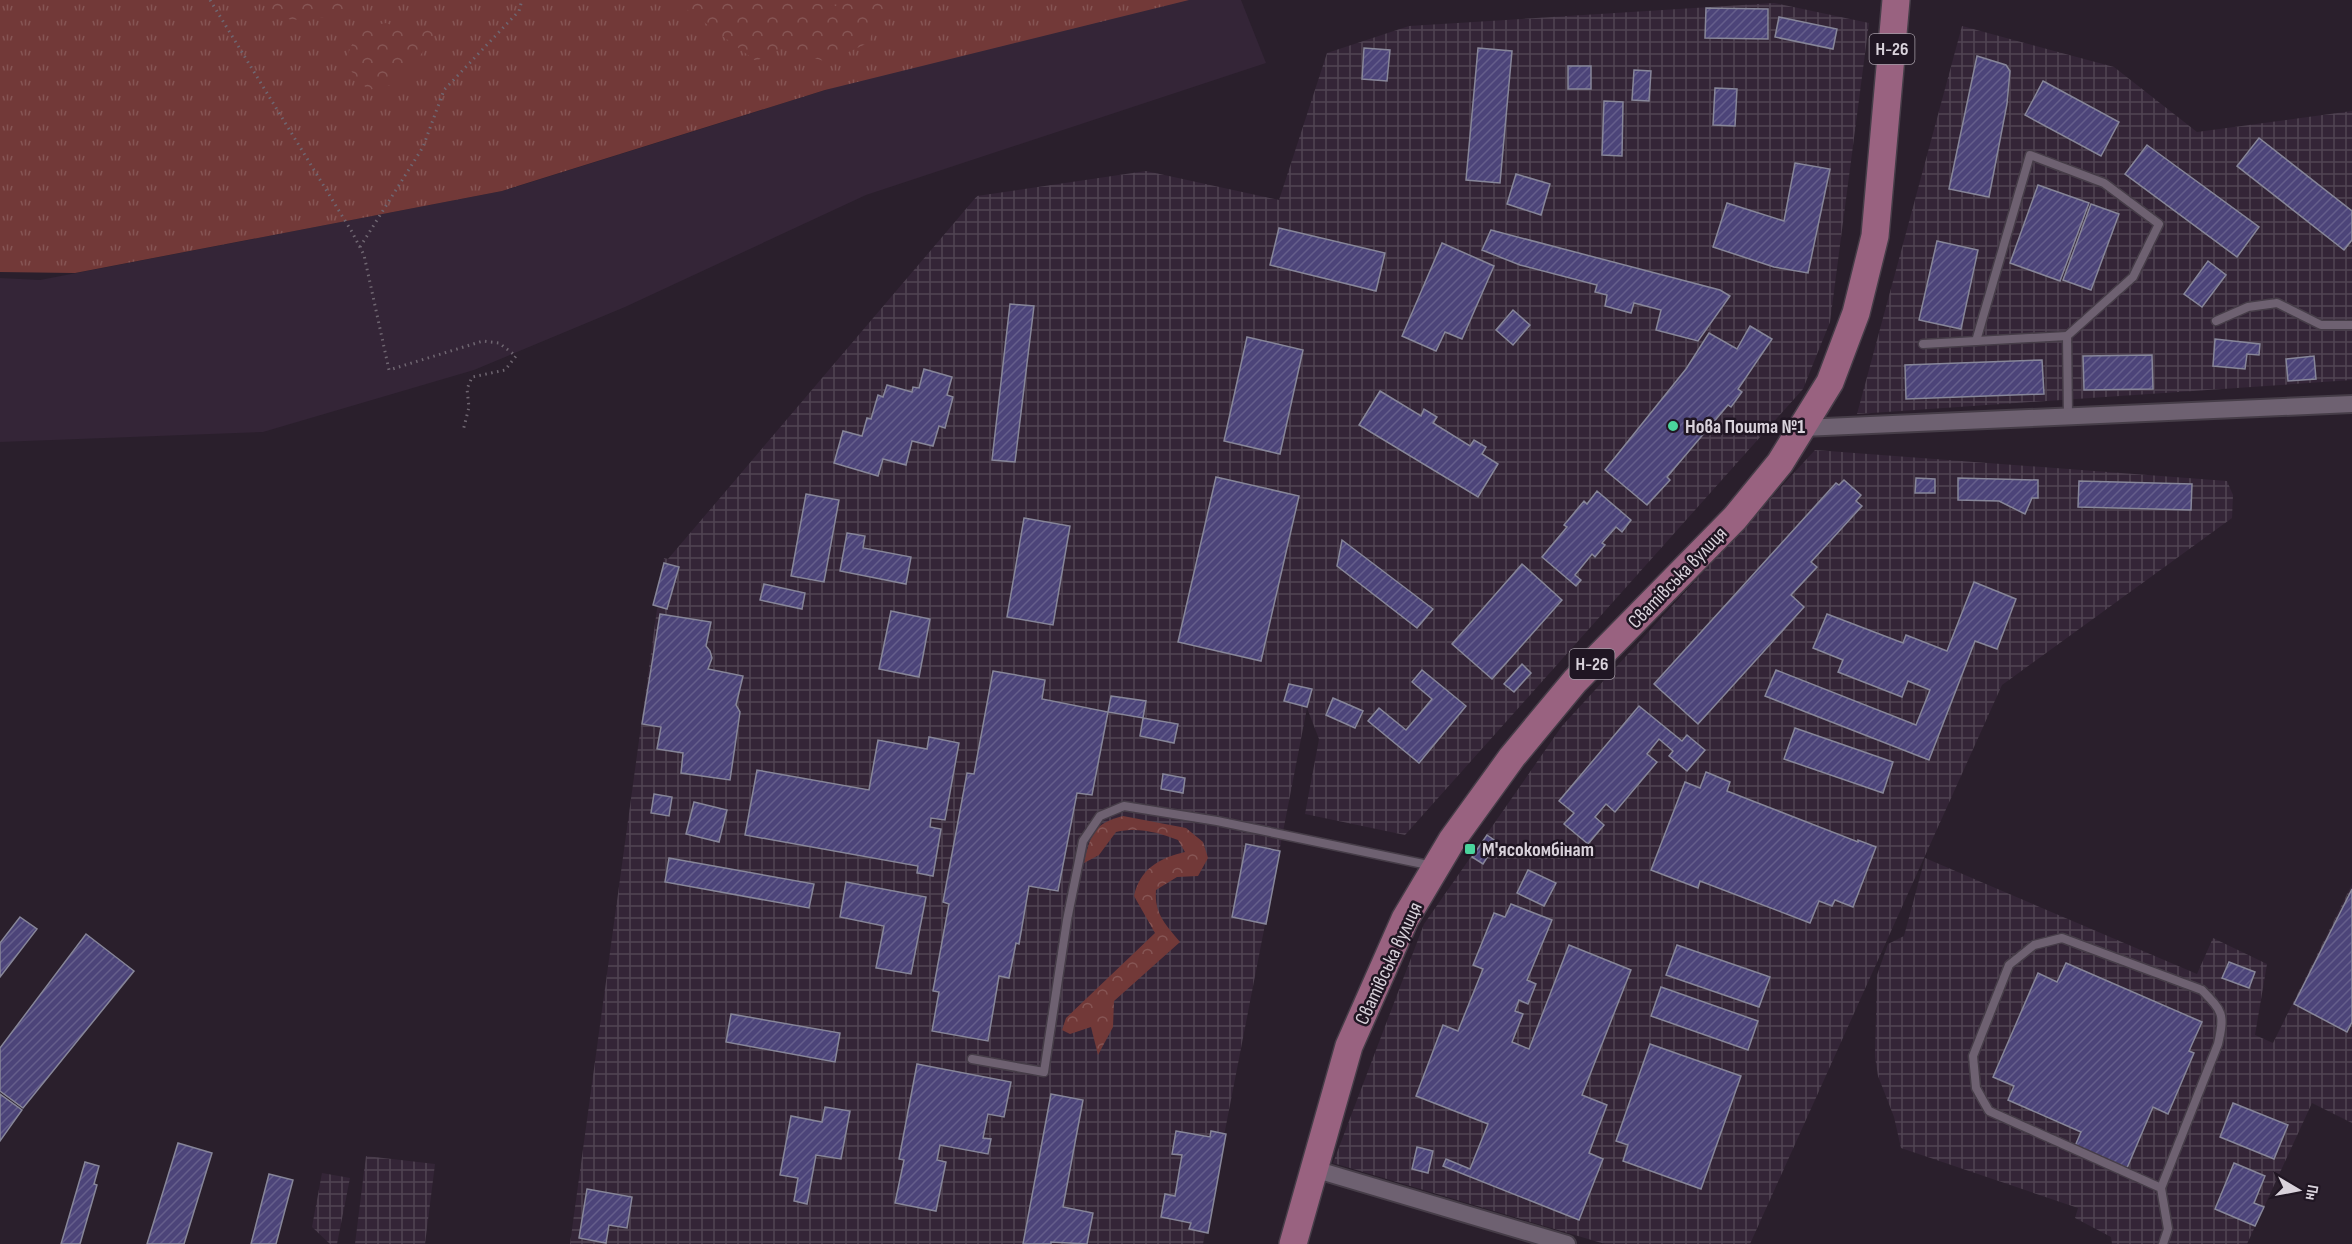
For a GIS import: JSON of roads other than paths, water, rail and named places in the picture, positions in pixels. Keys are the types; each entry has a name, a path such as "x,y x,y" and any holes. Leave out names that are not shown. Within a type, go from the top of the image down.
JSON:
{"main road":[{"name":"Сватівська вулиця","path":"1293,1244 1349,1046 1405,919 1452,840 1512,757 1568,690 1735,518 1780,463 1830,382 1856,313 1875,236 1896,0"}],"street":[{"path":"1802,428 2352,404"},
{"path":"1314,1169 1567,1244"}],"lane":[{"path":"1923,345 2067,336 2133,277 2159,224 2104,183 2030,155 1976,341"},
{"path":"2216,321 2248,307 2277,303 2321,324 2352,325"},
{"path":"2067,336 2068,416"},
{"path":"972,1059 1044,1072 1067,920 1083,841 1100,816 1124,806 1217,821 1436,867"},
{"path":"2161,1188 1989,1111 1976,1088 1973,1056 2009,966 2034,945 2062,938 2202,990 2216,1005 2223,1020 2218,1044 2161,1188 2168,1229 2163,1244"}],"place":[{"name":"Нова Пошта №1","path":"1673,426"},
{"name":"М'ясокомбінат","path":"1470,849"}]}
